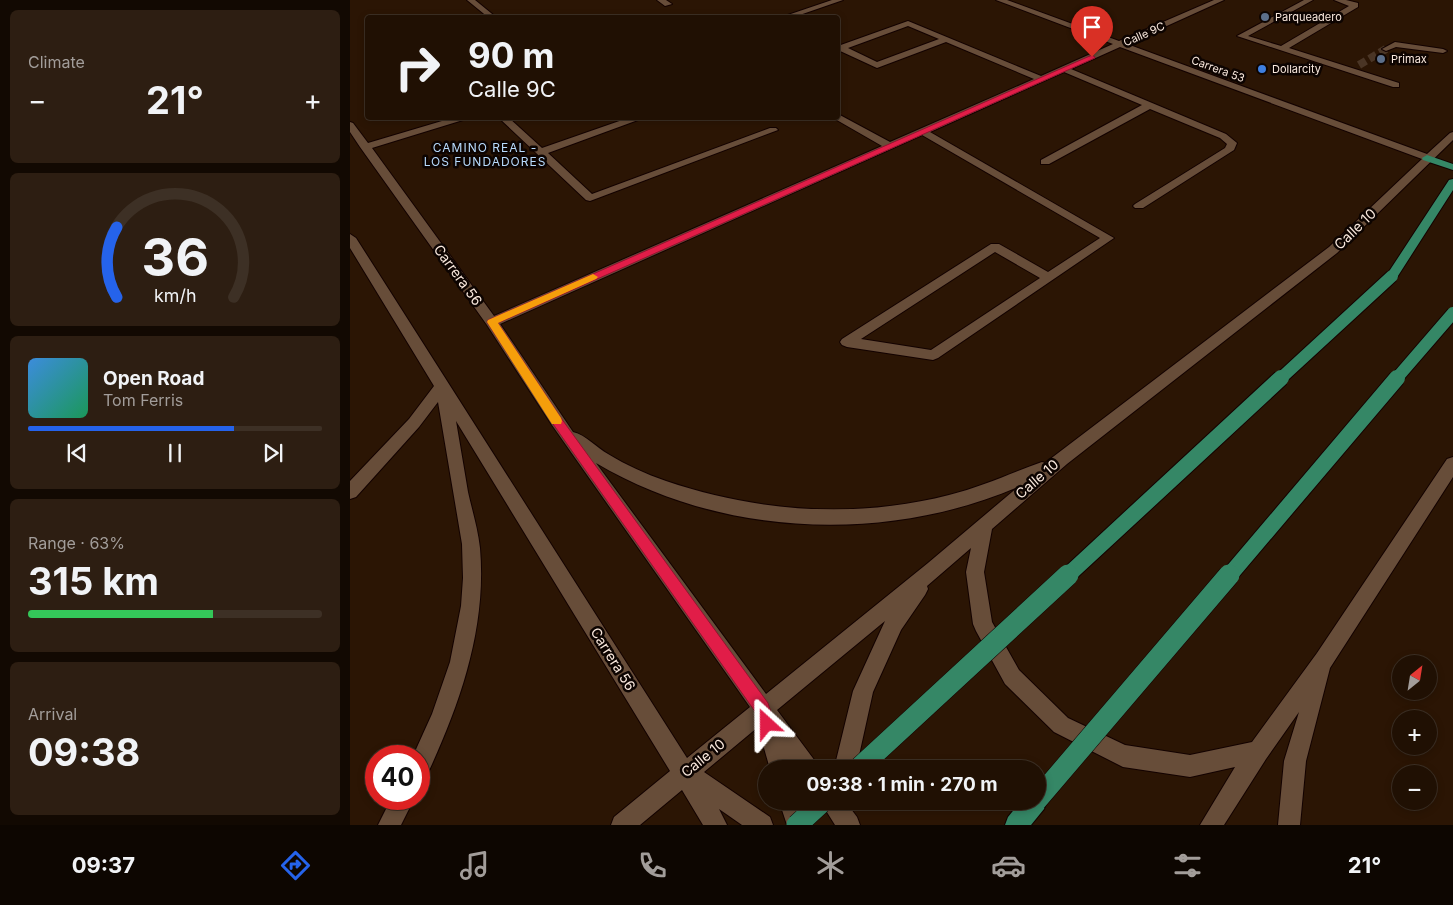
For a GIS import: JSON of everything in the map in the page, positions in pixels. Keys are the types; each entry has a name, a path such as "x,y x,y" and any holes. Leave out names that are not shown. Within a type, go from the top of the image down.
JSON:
{"main road":[{"path":"1427,158 1453,167"},
{"path":"868,760 1392,276 1453,182"},
{"path":"1046,789 1453,313"},
{"path":"797,825 836,810"},
{"path":"1016,825 1028,810"}],"street":[{"path":"471,0 490,15"},
{"path":"791,15 838,0"},
{"path":"1004,2 1017,0"},
{"name":"Calle 9C","path":"492,322 1220,0"},
{"path":"1309,0 1240,36 1396,85"},
{"path":"1282,49 1356,5 1338,0"},
{"name":"Carrera 53","path":"1004,2 1427,158"},
{"path":"946,39 878,66 841,48 908,23 946,39 1041,79"},
{"path":"1386,49 1396,44 1443,51"},
{"path":"1350,70 1359,65"},
{"path":"1064,68 1223,136 1232,143 1229,150 1139,206"},
{"path":"1045,162 1150,105"},
{"path":"840,118 889,146"},
{"path":"365,147 453,120"},
{"path":"506,120 590,198 774,130"},
{"path":"541,152 629,120"},
{"name":"Carrera 56","path":"350,125 492,322 557,421 800,760"},
{"path":"922,131 1108,238 1049,278 933,355 848,342 996,247 1049,278"},
{"name":"Calle 10","path":"622,825 934,569 1061,459 1333,250 1453,135"},
{"name":"Carrera 56","path":"350,238 685,772 716,825"},
{"path":"350,492 414,423 442,386"},
{"path":"429,745 445,707 456,672 464,642 471,602 471,549 442,386"},
{"path":"557,421 578,441 604,460 634,476 668,490 705,502 745,510 787,515 872,515 946,503 993,489 1061,459"},
{"path":"1211,825 1258,751 1324,660 1453,464"},
{"path":"984,526 975,572 983,624 1012,677 1061,725 1124,756 1190,766 1258,751"},
{"path":"847,760 863,691 894,623 934,569"},
{"path":"1289,825 1295,761 1324,660"},
{"path":"763,709 778,760"},
{"path":"685,772 762,825"},
{"path":"388,825 397,810"},
{"path":"793,810 797,825"}],"tunnel":[{"path":"1359,65 1386,49"}],"slow traffic":[{"path":"556,421 492,322 593,277"}],"place":[{"name":"Parqueadero","path":"1265,17"},
{"name":"Primax","path":"1381,59"},
{"name":"Dollarcity","path":"1262,69"}],"district":[{"name":"CAMINO REAL - LOS FUNDADORES","path":"485,155"}],"route":[{"path":"767,724 763,709 557,421 492,322 1092,57"}]}
